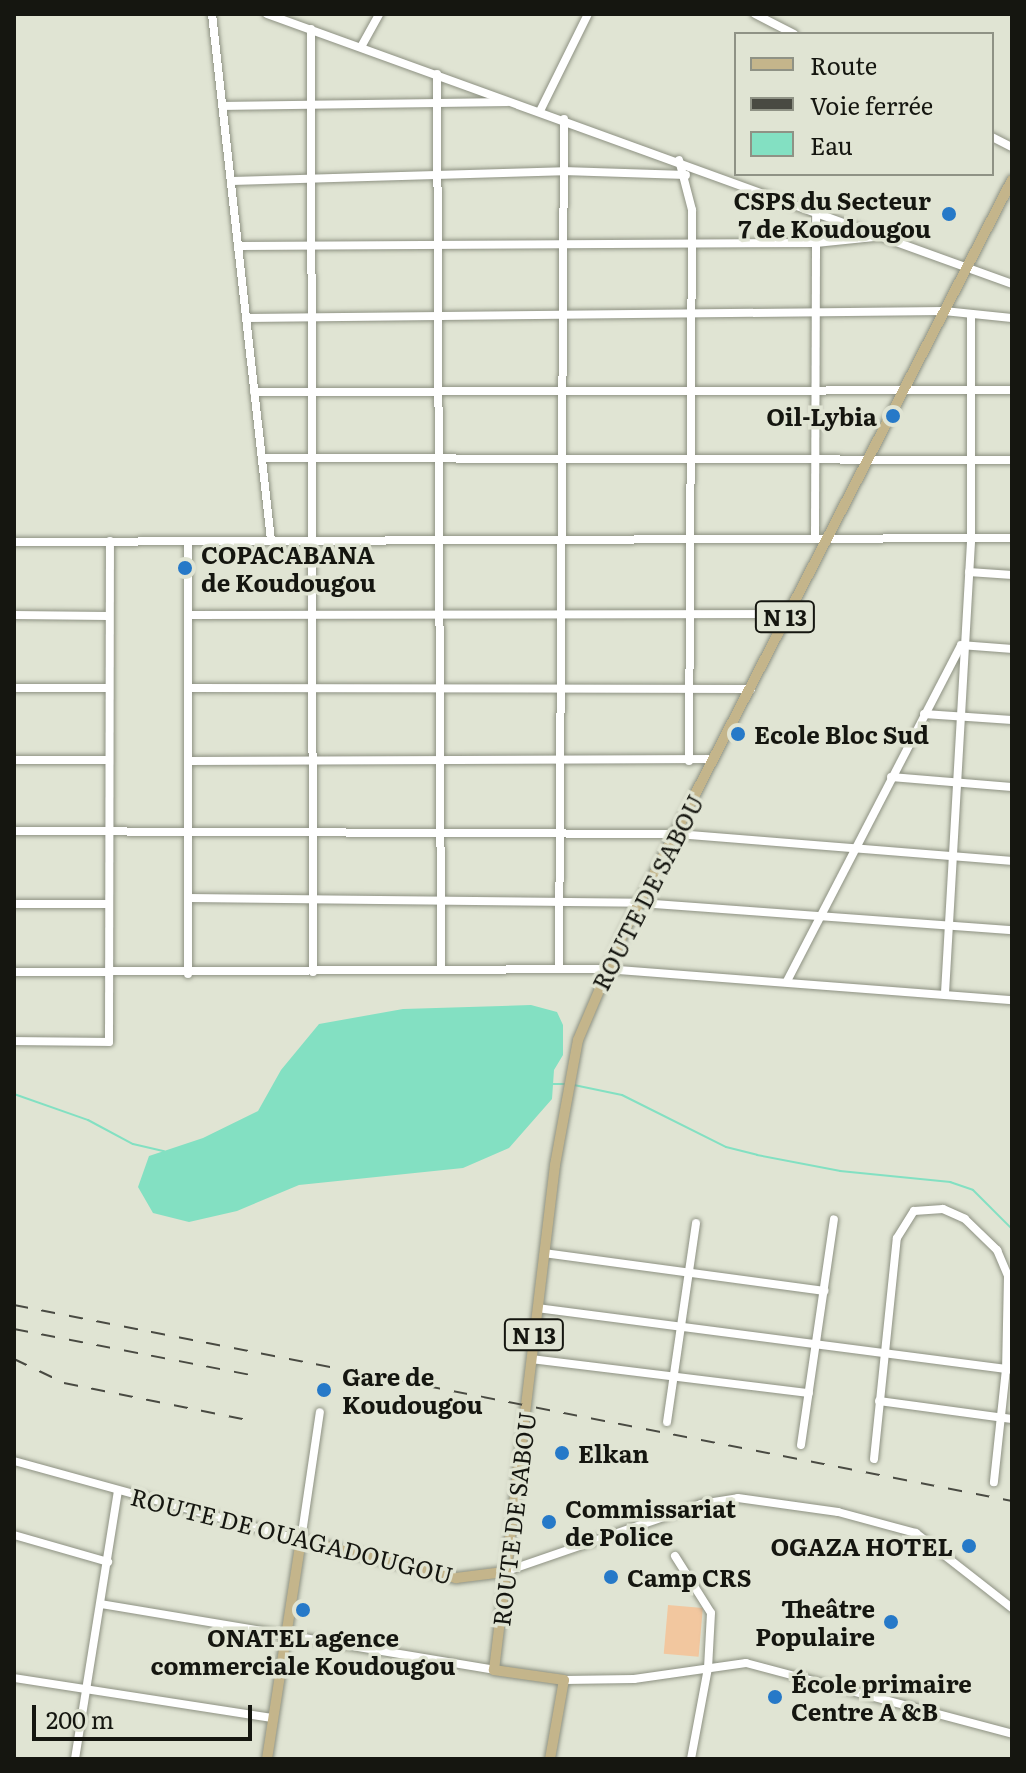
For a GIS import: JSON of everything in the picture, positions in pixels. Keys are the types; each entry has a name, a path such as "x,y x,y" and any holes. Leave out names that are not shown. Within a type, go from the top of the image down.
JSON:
{"main road":[{"name":"ROUTE DE SABOU","path":"494,1670 565,1098 606,969 751,689 820,538 903,392 1012,180"},
{"name":"ROUTE DE OUAGADOUGOU","path":"301,1540 456,1578 504,1572"},
{"path":"267,1759 301,1540"},
{"path":"494,1670 564,1680 550,1759"}],"street":[{"path":"212,14 271,540"},
{"path":"267,14 888,235 1012,284"},
{"path":"361,47 379,14"},
{"path":"540,111 588,14"},
{"path":"755,14 790,32"},
{"path":"311,29 313,972"},
{"path":"437,74 441,966"},
{"path":"223,106 516,102"},
{"path":"559,969 564,119"},
{"path":"994,138 1012,147"},
{"path":"679,160 686,175 692,243 689,761"},
{"path":"232,181 563,171 686,175"},
{"path":"816,210 815,459 820,538"},
{"path":"239,246 816,243 888,235"},
{"path":"247,318 816,316 944,311 1012,318"},
{"path":"945,993 961,645 971,539 974,391 971,316"},
{"path":"254,392 1012,390"},
{"path":"262,458 1012,460"},
{"path":"14,542 1012,538"},
{"path":"14,1041 109,1042 106,688 110,541"},
{"path":"188,541 188,974"},
{"path":"969,572 1012,575"},
{"path":"188,615 787,614"},
{"path":"14,615 108,616"},
{"path":"961,645 1012,649"},
{"path":"787,981 961,645"},
{"path":"14,688 106,688"},
{"path":"188,688 751,689"},
{"path":"924,714 1012,720"},
{"path":"188,761 714,759"},
{"path":"14,760 107,760"},
{"path":"891,777 1012,787"},
{"path":"14,831 560,831 678,834 1012,861"},
{"path":"188,898 641,903 1012,930"},
{"path":"14,904 107,904"},
{"path":"14,972 188,974 441,966 606,969 1012,1000"},
{"path":"874,1459 899,1231 914,1211 943,1209 965,1219 1003,1260 1009,1288 1009,1370 994,1482"},
{"path":"801,1445 834,1219"},
{"path":"667,1422 696,1223"},
{"path":"544,1253 824,1291"},
{"path":"537,1308 1009,1370"},
{"path":"531,1359 809,1393"},
{"path":"879,1401 1012,1419"},
{"path":"301,1540 320,1412"},
{"name":"ROUTE DE OUAGADOUGOU","path":"14,1461 301,1540"},
{"path":"75,1759 118,1492"},
{"name":"ROUTE DE OUAGADOUGOU","path":"504,1572 701,1504 738,1498 838,1512 916,1533 1012,1608"},
{"path":"14,1535 108,1562"},
{"path":"675,1556 711,1613 708,1668 691,1759"},
{"path":"101,1604 286,1638 494,1670"},
{"path":"564,1680 634,1679 746,1663 1012,1734"},
{"path":"14,1678 273,1718"}],"shaded area":[{"path":"668,1605 703,1608 699,1657 664,1654"}],"water":[{"path":"531,1005 557,1012 563,1025 563,1055 554,1070 552,1099 509,1148 463,1168 299,1185 237,1211 189,1222 153,1213 138,1187 149,1156 203,1138 258,1111 281,1070 319,1024 403,1009"}],"waterway":[{"path":"553,1084 564,1084"},
{"path":"574,1085 622,1095 726,1147 757,1155 840,1171 950,1182 973,1190 1012,1229"},
{"path":"14,1094 88,1120 133,1144 164,1151"}],"railway":[{"path":"14,1305 1012,1501"},
{"path":"14,1329 260,1377"},
{"path":"14,1359 64,1383 252,1421"}],"place":[{"name":"CSPS du Secteur 7 de Koudougou","path":"949,214"},
{"name":"Oil-Lybia","path":"893,416"},
{"name":"COPACABANA de Koudougou","path":"185,568"},
{"name":"Ecole Bloc Sud","path":"738,734"},
{"name":"Gare de Koudougou","path":"324,1390"},
{"name":"Elkan","path":"562,1453"},
{"name":"Commissariat de Police","path":"549,1522"},
{"name":"OGAZA HOTEL","path":"969,1546"},
{"name":"Camp CRS","path":"611,1577"},
{"name":"ONATEL agence commerciale Koudougou","path":"303,1610"},
{"name":"Theâtre Populaire","path":"891,1622"},
{"name":"École primaire Centre A &B","path":"775,1697"}]}
